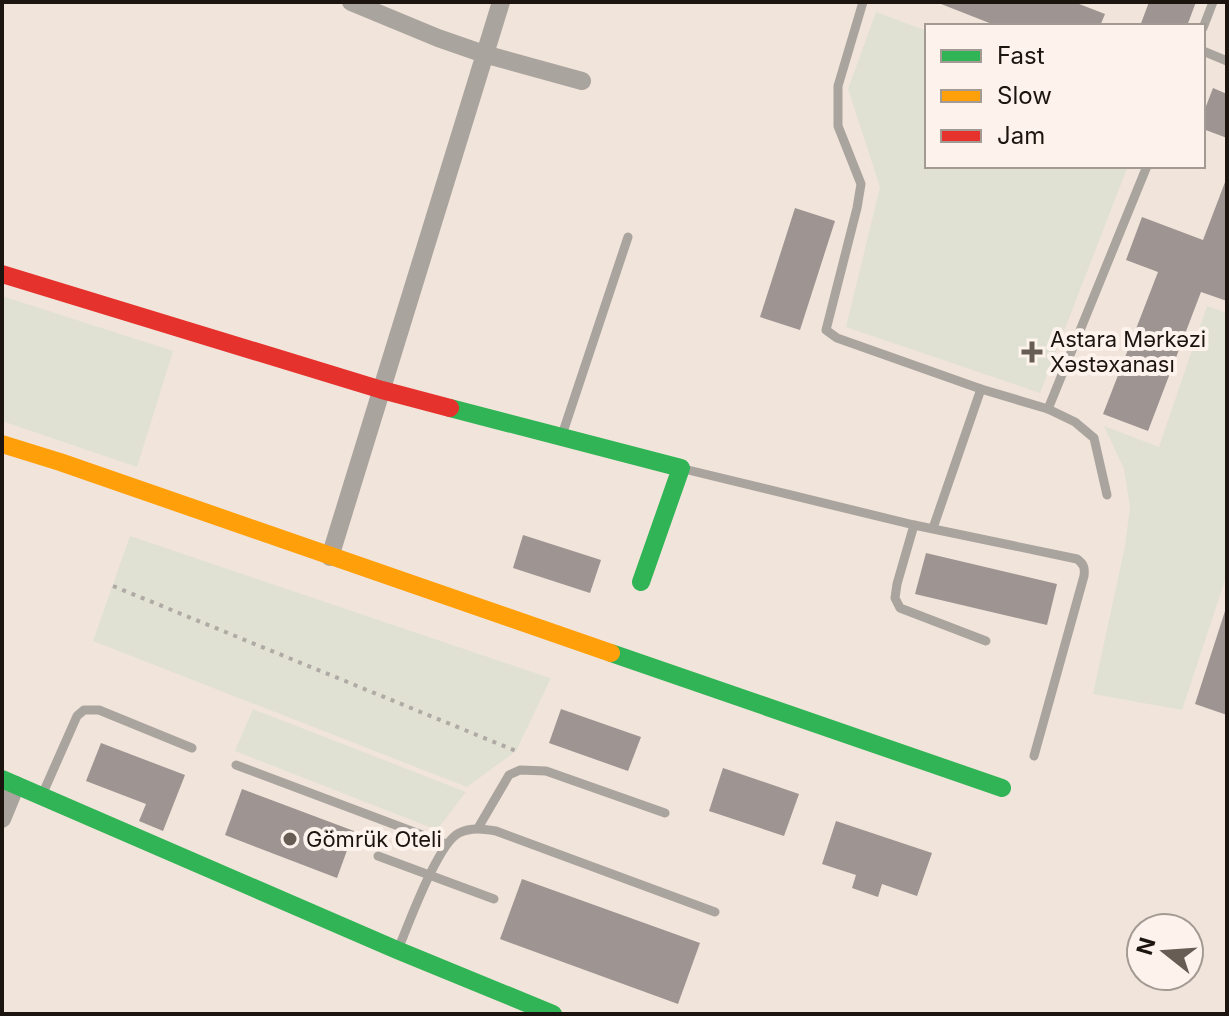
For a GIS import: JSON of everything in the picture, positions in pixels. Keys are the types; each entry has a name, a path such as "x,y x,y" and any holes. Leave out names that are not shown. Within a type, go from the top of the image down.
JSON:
{"street":[{"path":"351,2 484,54 582,81"},
{"path":"330,557 501,2"},
{"path":"2,274 382,390 681,468 641,582"},
{"path":"2,444 1002,788"},
{"path":"2,819 9,782 553,1014"}],"lane":[{"path":"863,2 838,86 838,126 861,184 826,330 837,338 981,389 1048,409 1075,422 1094,438 1107,495"},
{"path":"1205,24 1213,2"},
{"path":"1205,52 1227,61"},
{"path":"1048,409 1146,168"},
{"path":"561,438 628,237"},
{"path":"933,528 981,389"},
{"path":"681,468 1082,562 1084,576 1034,756"},
{"path":"914,525 895,598 900,608 986,641"},
{"path":"42,796 77,716 84,710 99,710 192,748"},
{"path":"236,765 446,844"},
{"path":"478,828 509,775 520,770 546,771 665,813"},
{"path":"397,950 446,844 459,833 478,828 496,831 715,912"},
{"path":"378,856 494,899"}],"path":[{"path":"113,586 516,751"}],"shaded area":[{"path":"876,12 925,30 925,168 1127,168 1040,393 846,327 880,187 848,89"},
{"path":"2,296 173,351 137,467 2,421"},
{"path":"1207,306 1227,313 1227,574 1182,710 1093,694 1125,546 1130,507 1124,469 1104,426 1159,447"},
{"path":"130,536 551,678 516,751 467,787 93,641"},
{"path":"253,709 466,792 437,830 235,751"}],"building":[{"path":"936,2 1074,2 1105,14 1101,24 992,24"},
{"path":"1149,2 1196,2 1188,24 1141,24"},
{"path":"1213,88 1227,94 1227,138 1205,130 1205,109"},
{"path":"1227,177 1227,301 1201,292 1148,431 1103,414 1158,272 1126,260 1142,217 1203,240"},
{"path":"795,208 835,221 800,330 760,317"},
{"path":"523,535 601,560 590,593 513,568"},
{"path":"926,553 1057,584 1047,625 915,594"},
{"path":"1227,608 1227,715 1195,704"},
{"path":"561,709 641,737 628,771 549,743"},
{"path":"101,743 185,775 163,831 139,821 146,804 86,781"},
{"path":"723,768 799,794 784,836 709,811"},
{"path":"242,789 354,831 337,878 225,835"},
{"path":"836,821 932,853 917,896 882,884 878,897 852,888 856,875 822,864"},
{"path":"522,879 700,943 678,1004 500,939"}],"traffic: fast":[{"path":"450,408 681,468 641,582"},
{"path":"611,653 1002,788"},
{"path":"2,779 553,1014"}],"traffic: slow":[{"path":"2,444 611,653"}],"traffic: jam":[{"path":"2,274 450,408"}],"place":[{"name":"Astara Mərkəzi Xəstəxanası","path":"1032,352"},
{"name":"Gömrük Oteli","path":"290,839"}]}
